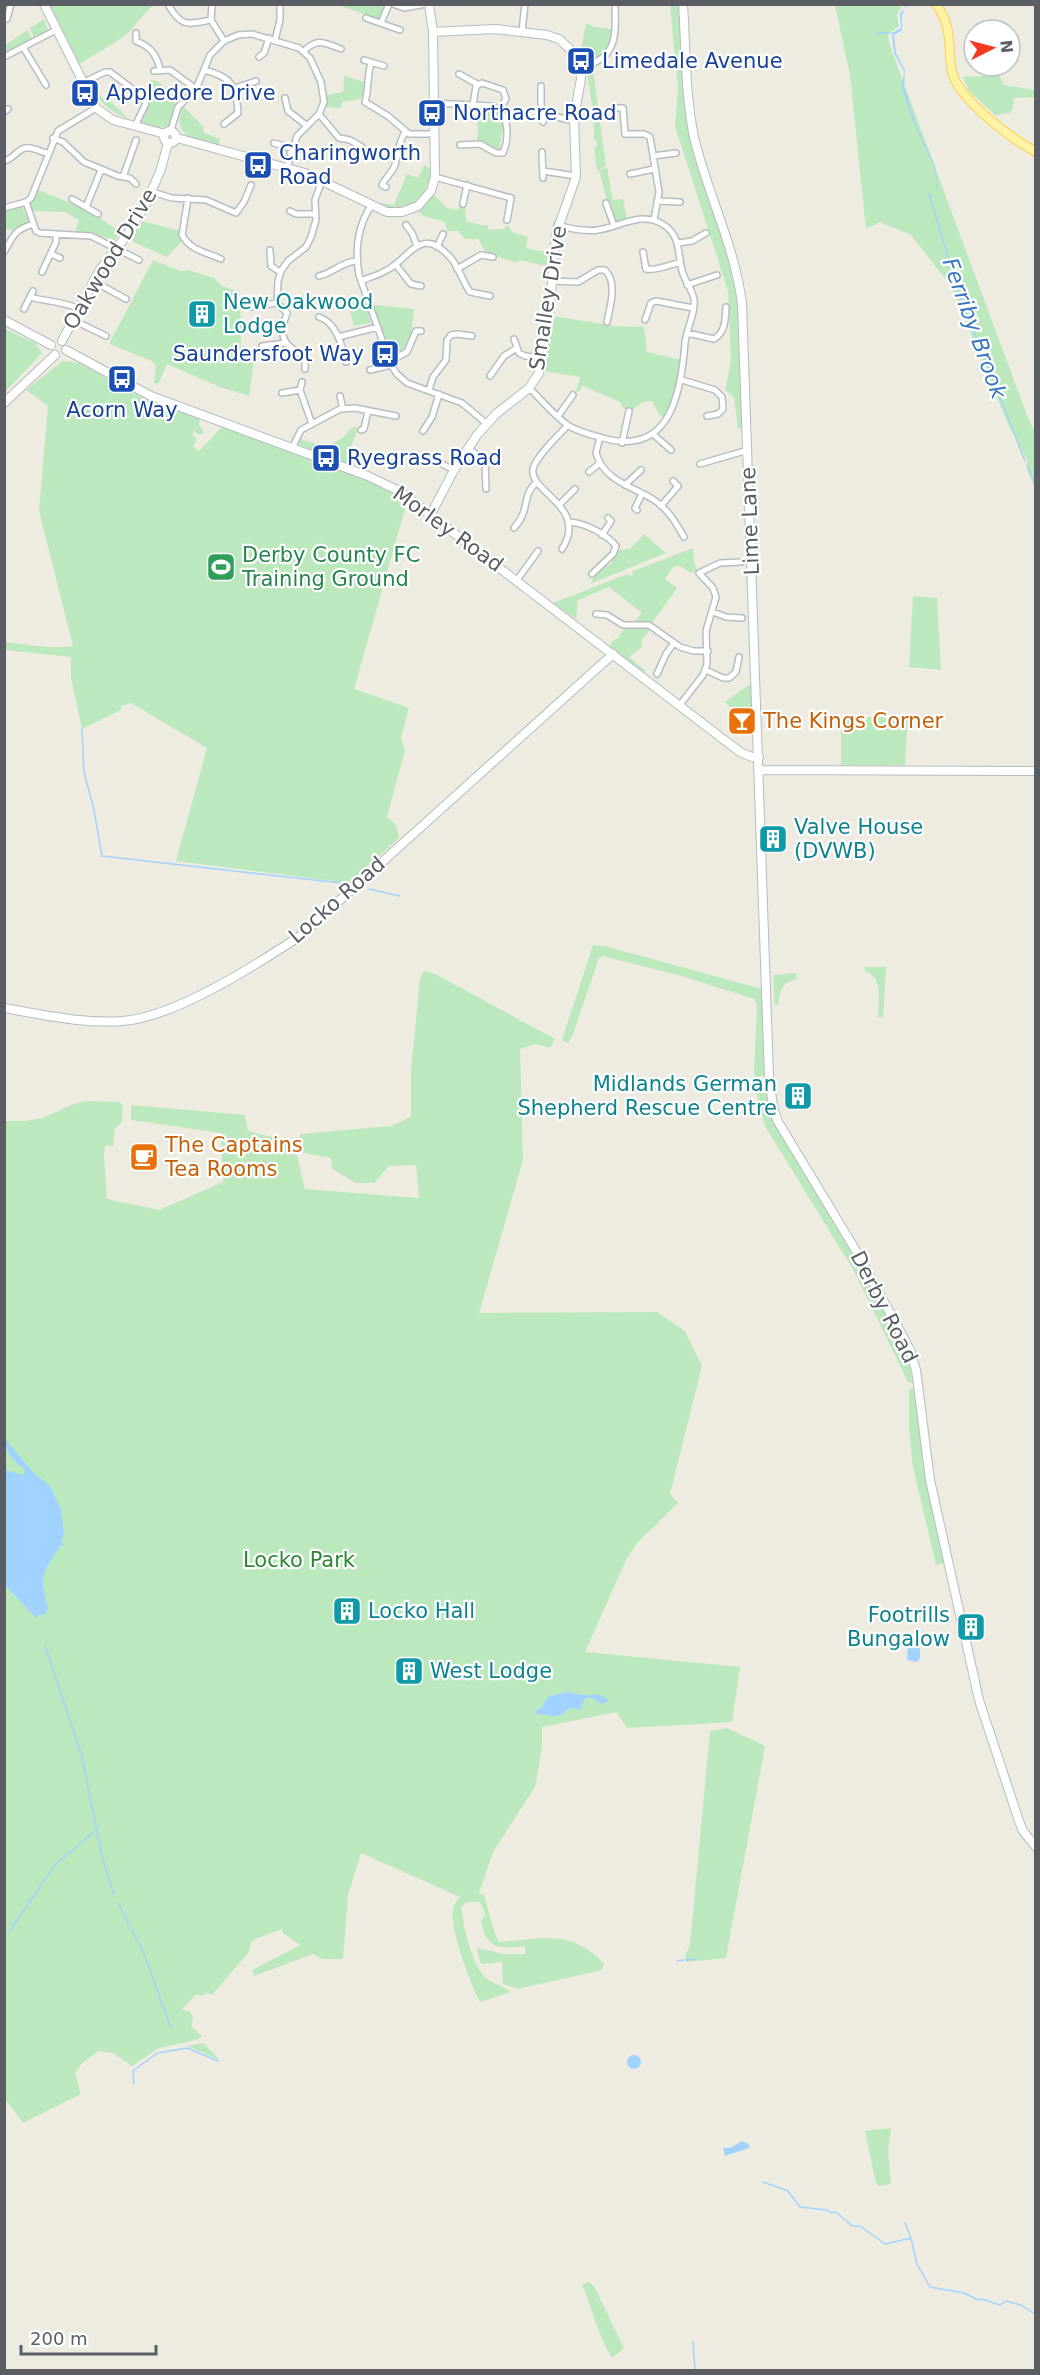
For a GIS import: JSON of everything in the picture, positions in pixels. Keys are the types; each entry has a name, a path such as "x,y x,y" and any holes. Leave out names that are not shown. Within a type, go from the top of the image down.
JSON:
{"main road":[{"path":"936,4 948,25 952,73 958,86 999,126 1035,153"}],"street":[{"path":"7,19 11,4"},
{"path":"44,4 96,108 113,120 176,134 177,138 287,168 322,180 371,206 393,213 413,209 427,197 435,177 433,32 428,4 404,8 391,4 381,23"},
{"path":"212,4 211,20 224,40"},
{"path":"259,57 272,39 280,20 280,4"},
{"path":"522,31 525,4"},
{"path":"433,32 467,29 541,33 559,39 572,51 580,68 601,61 612,48 615,4"},
{"name":"Lime Lane","path":"682,4 688,93 694,137 739,283 748,450 759,770"},
{"path":"170,6 179,21 185,24 211,20"},
{"path":"366,18 400,30"},
{"path":"4,57 56,30"},
{"path":"136,33 136,41 150,48 155,54 157,70 173,71 196,89"},
{"path":"177,138 172,143 168,143 164,138 176,111 196,89 213,50 224,40 246,33 272,39 304,51 310,58 324,93 324,102 319,114 297,136 287,168"},
{"path":"304,51 319,41 341,49"},
{"path":"23,47 46,85"},
{"path":"364,60 384,66"},
{"path":"371,63 365,102 388,116 405,132 414,135 435,134"},
{"name":"Smalley Drive","path":"431,514 468,448 487,424 529,388 539,373 549,316 557,225 576,176 574,121 581,79 580,68"},
{"path":"204,70 223,76 235,88 238,113 224,124"},
{"path":"82,84 105,72 110,72 139,94 146,103 133,126"},
{"path":"459,74 477,84 482,83 503,90 506,99 500,109"},
{"path":"235,88 256,81"},
{"path":"473,105 477,84"},
{"path":"541,86 544,120 557,117 574,121"},
{"path":"285,99 288,111 306,125"},
{"path":"434,103 492,106 500,109 506,119 503,153 496,153 480,144 460,145"},
{"path":"4,208 26,202 33,195 53,138 64,126 96,108"},
{"path":"619,108 623,108 625,134 648,135 658,187 654,220"},
{"path":"319,114 339,138 362,147"},
{"path":"386,187 382,185 394,168 397,148 405,132"},
{"path":"53,138 63,142 77,157 101,170 130,178 136,184"},
{"path":"123,177 136,140"},
{"path":"274,142 307,158 308,156"},
{"name":"Oakwood Drive","path":"62,341 93,281 138,219 152,192 168,143"},
{"path":"4,161 12,159 25,148 49,153"},
{"path":"542,152 543,175 576,176"},
{"path":"653,156 676,153"},
{"path":"630,174 654,169"},
{"path":"86,207 101,170"},
{"path":"435,177 511,198 507,220"},
{"path":"305,369 305,358 286,343 282,330 286,313 277,303 278,280 280,272 288,261 309,242 315,225 315,200 322,180"},
{"path":"152,192 167,198 206,200 236,213 244,202 250,185"},
{"path":"463,204 467,185"},
{"path":"188,198 182,235 201,253 221,259"},
{"path":"72,199 98,214"},
{"path":"657,201 680,202"},
{"path":"26,202 36,231 56,235 92,236 140,260"},
{"path":"606,203 614,226"},
{"path":"371,206 361,227 357,261 361,281 390,363 407,383 462,402 487,424"},
{"path":"290,212 315,214"},
{"path":"529,388 568,425 600,437 634,442 653,434 674,405 682,380 693,296 680,263 678,243 670,230 654,220 637,219 584,231 557,225"},
{"path":"4,252 12,234 33,224"},
{"path":"406,225 412,232 417,246"},
{"path":"678,243 692,241 706,232"},
{"path":"437,247 444,234"},
{"path":"42,272 51,254 56,235"},
{"path":"361,281 387,271 396,265 410,249 430,244 449,256 470,292 490,296"},
{"path":"270,250 271,266 280,272"},
{"path":"643,252 646,269 656,270 669,264 680,263"},
{"path":"51,254 60,258"},
{"path":"457,269 481,255 493,257"},
{"path":"320,276 332,273 344,263 357,261"},
{"path":"396,265 411,284 421,286"},
{"path":"551,281 578,282 598,270 605,270 609,274 612,291 607,322"},
{"path":"687,285 717,275"},
{"path":"93,281 126,299"},
{"path":"24,309 31,294 52,303 67,304 79,309"},
{"path":"251,307 277,303"},
{"path":"645,320 651,303 693,308"},
{"path":"687,333 715,341 721,333 726,307"},
{"path":"319,317 329,322 338,337 346,362"},
{"path":"4,320 51,345"},
{"path":"73,320 106,336"},
{"path":"338,337 378,327"},
{"path":"370,370 402,356 410,348 416,332 421,330"},
{"path":"429,390 433,377 446,360 447,340 451,335 457,334 472,336"},
{"path":"514,339 519,353 542,358"},
{"path":"4,403 55,355 66,351 66,346 62,341 57,340 51,345"},
{"path":"262,346 286,343"},
{"path":"51,345 51,351 55,355"},
{"path":"410,348 419,350"},
{"path":"490,376 504,356 517,348"},
{"name":"Morley Road","path":"66,351 151,396 389,485 431,514 740,752 759,757"},
{"path":"682,380 715,390 722,397 723,409 718,414 707,416"},
{"path":"302,382 300,390 312,424"},
{"path":"282,393 300,390"},
{"path":"423,431 432,417 439,394"},
{"path":"558,416 573,395"},
{"path":"340,396 343,409"},
{"path":"292,448 298,433 328,414 343,409 355,408 396,416"},
{"path":"361,430 364,429 369,411"},
{"path":"622,442 629,411"},
{"path":"562,549 565,544 568,522 566,515 537,482 533,472 536,462 568,425"},
{"path":"653,434 671,450"},
{"path":"600,437 596,450 600,463 613,477 661,506 671,515 684,537"},
{"path":"468,448 485,461 486,489"},
{"path":"700,464 748,450"},
{"path":"438,462 454,470"},
{"path":"589,472 600,463"},
{"path":"625,485 641,470"},
{"path":"661,506 678,486 673,481"},
{"path":"514,528 523,522 527,506 527,492 537,482"},
{"path":"559,505 574,489"},
{"path":"638,510 635,508 642,494"},
{"path":"602,535 611,520 608,518"},
{"path":"568,522 580,524 613,542 616,550 592,574"},
{"path":"517,580 538,551"},
{"path":"679,706 706,670 708,651 706,631 716,601 715,592 699,573 732,560 741,562"},
{"path":"596,614 605,611 623,625 653,626 674,643 688,650 708,651"},
{"path":"713,612 725,617 734,614 742,618"},
{"path":"657,674 674,643"},
{"name":"Locko Road","path":"4,1008 60,1018 95,1021 131,1020 154,1014 206,991 268,958 300,936 613,654"},
{"path":"706,670 723,678 729,678 734,675 741,662"},
{"path":"759,770 1035,771"},
{"name":"Derby Road","path":"759,770 769,1077 773,1107 784,1133 858,1254 910,1350 916,1370 930,1480 979,1700 1019,1821 1023,1831 1035,1847"}],"green space":[{"path":"384,4 383,15 378,19 338,5"},
{"path":"49,5 154,5 128,33 79,64"},
{"path":"670,5 680,5 686,96 737,282 744,426 738,429 734,397 725,390 731,361 728,291 675,126 678,89"},
{"path":"835,5 901,5 897,14 899,26 888,34 889,43 1035,432 1035,489 1027,469 1027,460 1009,426 951,286 911,235 880,222 866,229 850,75"},
{"path":"44,19 48,30 34,38 30,28"},
{"path":"586,23 594,27 611,29 608,48 596,61 583,61 580,54"},
{"path":"28,30 32,39 5,54 5,45"},
{"path":"593,69 606,166 597,171 594,149 597,145 593,138 593,117 587,74"},
{"path":"344,76 365,82 364,95 360,99 342,102 341,108 325,107 327,95 343,92"},
{"path":"963,78 1000,78 1004,85 1035,90 1035,97 1014,98 1010,113 995,115 969,91"},
{"path":"151,80 159,82 175,97 179,97 175,104 172,122 166,127 150,126 142,124 141,121 147,105 144,94 150,87"},
{"path":"91,81 103,99 108,99 128,118 115,113 98,98"},
{"path":"183,106 203,126 204,133 220,139 219,145 201,142 182,130 180,116"},
{"path":"475,108 498,110 504,122 499,151 477,141 478,126"},
{"path":"424,165 431,169 429,180 420,198 413,204 396,209 374,202 394,205 407,174 418,178"},
{"path":"607,167 613,200 623,199 627,218 616,222 599,171"},
{"path":"38,190 88,210 120,232 115,241 91,233 75,233 79,220 65,212 32,211 30,204"},
{"path":"433,194 447,208 458,210 460,205 465,206 466,221 487,225 489,230 503,229 508,225 512,232 528,237 526,248 551,253 549,267 520,260 517,263 486,253 478,239 465,239 458,231 447,231 445,222 424,216 417,211"},
{"path":"22,205 29,223 13,231 5,228 5,210"},
{"path":"143,221 180,231 179,236 182,241 167,257 129,240"},
{"path":"153,260 181,271 189,270 214,278 222,286 236,291 242,323 240,356 254,361 249,396 220,387 167,364 158,384 154,383 156,366 152,361 109,344"},
{"path":"348,302 365,302 371,323 354,326"},
{"path":"373,305 414,309 411,337 404,350 391,356"},
{"path":"553,316 615,326 644,327 647,352 682,360 674,397 663,417 658,413 652,401 643,402 632,410 624,409 620,402 583,386 578,392 576,391 580,377 543,371"},
{"path":"5,329 35,343 42,353 5,392"},
{"name":"Derby County FC Training Ground","path":"62,361 79,363 141,397 200,418 199,425 204,433 199,435 194,431 192,434 197,439 193,446 199,451 223,426 388,487 407,502 354,689 409,708 401,738 405,750 387,817 396,825 399,838 349,883 176,861 207,748 131,703 121,706 121,710 82,729 71,678 71,657 5,650 4,642 47,647 73,646 39,511 48,406 26,390"},
{"path":"356,427 357,431 349,452 351,454 350,466 297,442 301,437 303,440 326,447"},
{"path":"644,534 666,553 590,584 603,565 608,566 612,563 612,558 619,550 630,549"},
{"path":"693,548 697,571 691,573 678,565 672,568 665,579 677,588 652,623 633,623 642,613 609,587 578,600 576,619 553,603 627,574 632,576 633,571"},
{"path":"913,596 937,598 941,670 909,667"},
{"path":"648,627 650,630 641,640 643,646 629,657 646,671 644,673 609,646 615,639 620,638 619,635 625,628"},
{"path":"752,683 753,710 734,709 725,702"},
{"path":"841,717 908,717 905,765 841,765"},
{"path":"593,945 605,946 762,989 764,1075 756,1078 754,1073 757,1005 754,999 685,977 603,956 599,958 573,1034 568,1043 562,1040"},
{"path":"864,967 886,967 883,1018 878,1017 879,990 877,984"},
{"name":"Locko Park","path":"426,971 555,1039 550,1048 536,1044 520,1049 523,1160 479,1313 657,1312 685,1331 702,1366 670,1494 678,1503 637,1543 626,1560 585,1652 740,1667 732,1722 627,1728 616,1712 542,1727 542,1747 535,1787 493,1852 479,1893 484,1895 499,1942 543,1938 568,1941 592,1953 604,1964 602,1970 518,1989 503,1984 502,1962 483,1964 480,1962 477,1948 505,1954 525,1954 525,1946 501,1947 491,1942 487,1938 481,1921 485,1914 480,1902 466,1902 461,1908 476,1963 485,1977 510,1992 480,2002 466,1970 454,1929 453,1907 460,1897 361,1853 348,1895 343,1959 322,1959 313,1954 254,1976 252,1971 256,1968 300,1945 283,1933 282,1929 255,1939 251,1942 249,1952 212,1995 197,1994 182,2009 190,2012 193,2017 191,2026 202,2036 196,2040 159,2048 132,2066 113,2053 99,2051 82,2063 75,2073 81,2094 23,2123 5,2099 5,1121 43,1118 73,1104 86,1101 119,1102 123,1105 122,1122 115,1129 113,1146 105,1145 107,1199 159,1210 223,1182 221,1133 131,1120 131,1105 245,1115 248,1131 294,1143 305,1189 419,1198 416,1165 389,1166 374,1183 356,1183 332,1169 331,1158 299,1152 300,1134 391,1126 411,1117 411,1070 420,980 422,973"},
{"path":"796,973 797,979 784,985 778,1005 775,1005 773,975"},
{"path":"762,1080 765,1080 769,1108 774,1121 881,1303 909,1364 913,1383 908,1382 854,1271 765,1126 755,1088"},
{"path":"914,1388 927,1486 944,1563 936,1565 913,1467 909,1431 909,1389"},
{"path":"727,1728 765,1746 726,1958 687,1962 685,1956 690,1945 710,1731"},
{"path":"203,2043 220,2060 187,2046"},
{"path":"891,2128 888,2151 891,2184 879,2186 876,2183 865,2131"},
{"path":"588,2282 594,2286 624,2348 612,2358 599,2331 582,2284"}],"water":[{"path":"905,9 902,15 902,30 894,35 896,53 905,70 904,87 915,122 935,166 938,187 935,192 937,185 934,166 913,121 902,88 904,71 894,53 892,33 901,28 900,13"},
{"path":"4,1438 33,1472 50,1486 61,1509 64,1535 61,1541 64,1545 60,1546 44,1575 48,1609 44,1615 36,1618 5,1585 5,1470 23,1475 25,1470 8,1452"},
{"path":"912,1644 920,1646 920,1658 917,1662 907,1660 908,1646"},
{"path":"566,1692 598,1695 609,1701 602,1704 592,1698 587,1698 580,1710 574,1708 555,1716 536,1714 535,1711 541,1708 548,1697"},
{"path":"631,2055 637,2055 641,2062 637,2069 631,2069 627,2065 627,2059"},
{"path":"742,2141 749,2144 749,2148 725,2156 723,2148 730,2148"}],"waterway":[{"path":"877,33 891,33"},
{"name":"Ferriby Brook","path":"929,194 961,299 1025,461"},
{"name":"Ferriby Brook","path":"1027,466 1036,484"},
{"path":"82,729 84,772 94,810 102,856 350,884"},
{"path":"369,889 400,896"},
{"path":"45,1646 82,1757 102,1857 114,1894"},
{"path":"9,1932 55,1865 95,1831"},
{"path":"118,1903 144,1954 171,2028"},
{"path":"686,1960 695,1959"},
{"path":"677,1961 684,1960"},
{"path":"134,2084 133,2071 157,2053 187,2048 218,2061"},
{"path":"763,2182 788,2191 800,2207 836,2212 852,2226 860,2226 885,2244 911,2238 917,2264 930,2287 964,2293 978,2300 982,2299 1000,2305 1006,2301 1021,2305 1036,2315"},
{"path":"905,2223 911,2238"},
{"path":"693,2341 695,2370"}],"place":[{"name":"Limedale Avenue","path":"581,61"},
{"name":"Appledore Drive","path":"85,93"},
{"name":"Northacre Road","path":"432,113"},
{"name":"Charingworth Road","path":"258,165"},
{"name":"New Oakwood Lodge","path":"202,314"},
{"name":"Saundersfoot Way","path":"385,354"},
{"name":"Acorn Way","path":"122,379"},
{"name":"Ryegrass Road","path":"326,458"},
{"name":"Derby County FC Training Ground","path":"221,567"},
{"name":"The Kings Corner","path":"742,721"},
{"name":"Valve House (DVWB)","path":"773,839"},
{"name":"Midlands German Shepherd Rescue Centre","path":"798,1096"},
{"name":"The Captains Tea Rooms","path":"144,1157"},
{"name":"Locko Hall","path":"347,1611"},
{"name":"Footrills Bungalow","path":"971,1627"},
{"name":"West Lodge","path":"409,1671"}]}
